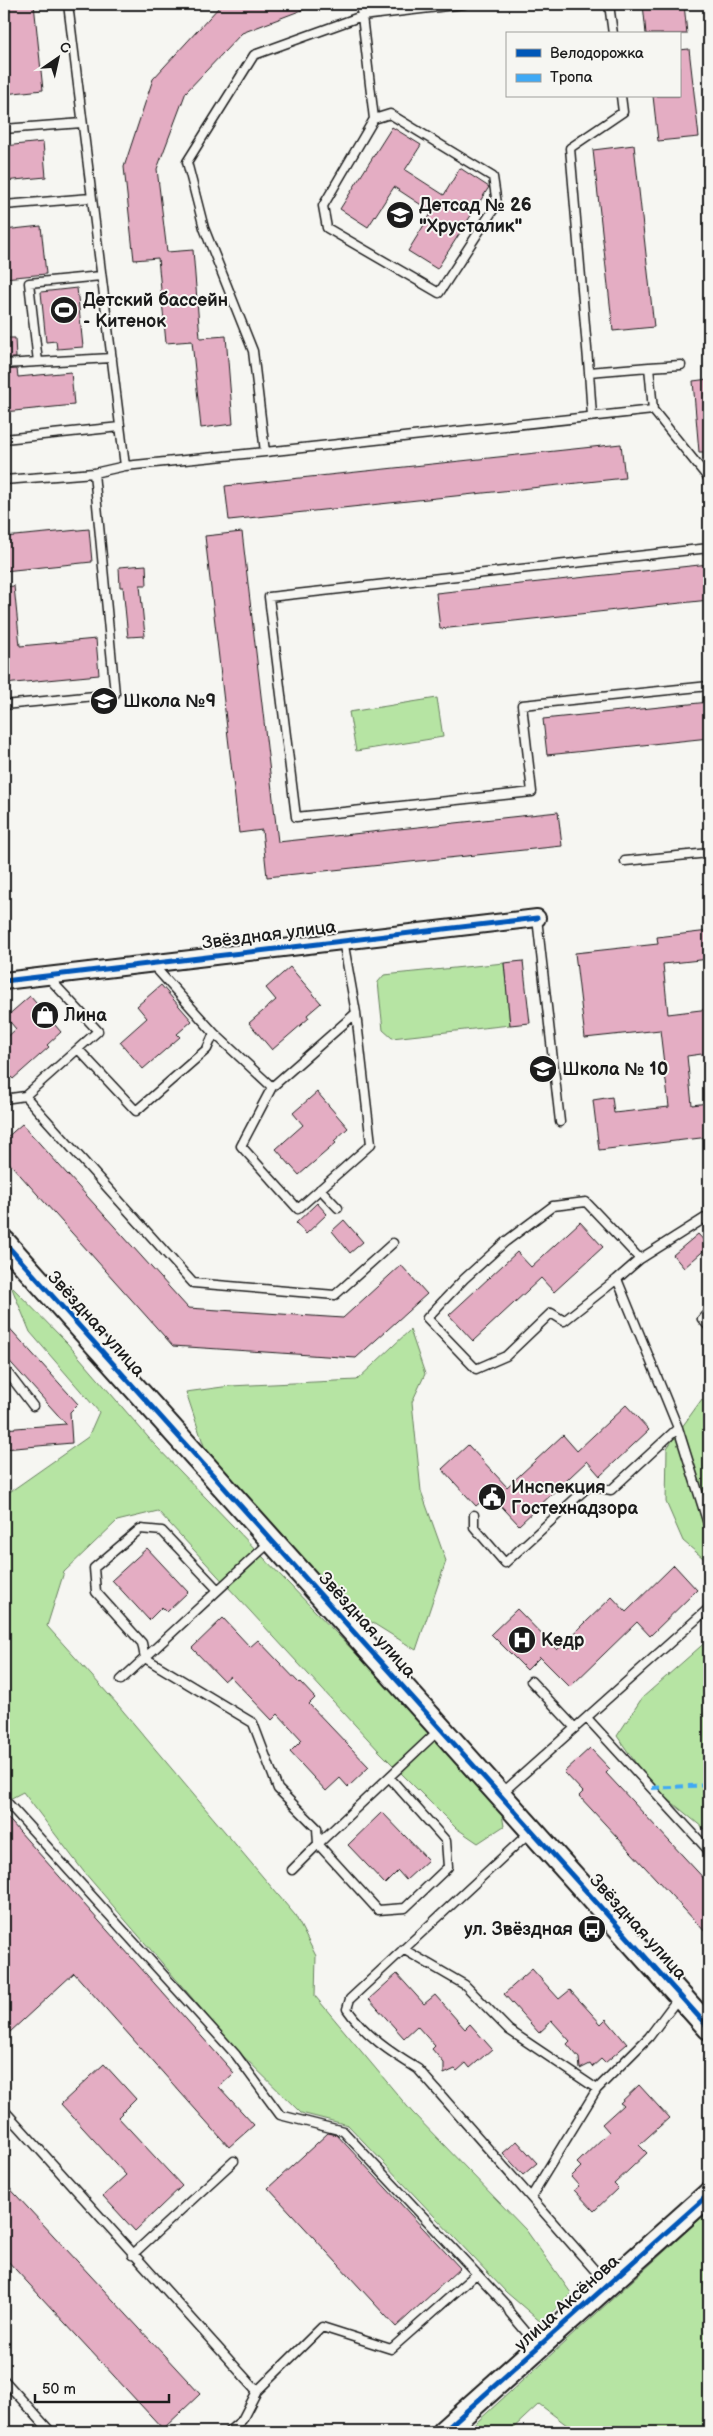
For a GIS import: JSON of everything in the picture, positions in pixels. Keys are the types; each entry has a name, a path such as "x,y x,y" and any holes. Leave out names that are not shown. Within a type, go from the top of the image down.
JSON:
{"street":[{"name":"Звёздная улица","path":"4,981 537,918"},
{"name":"Звёздная улица","path":"5,1246 501,1794 709,2028"},
{"name":"улица Аксёнова","path":"443,2432 709,2194"}],"lane":[{"path":"68,4 125,466"},
{"path":"360,4 374,119 323,206 327,228 439,294 497,204 493,177 390,114 374,119"},
{"path":"265,452 253,351 204,228 187,162 254,55 362,16 464,4"},
{"path":"609,4 613,32"},
{"path":"592,416 570,148 622,112 621,98"},
{"path":"4,129 82,123"},
{"path":"4,206 91,198"},
{"path":"38,362 29,284 101,276"},
{"path":"4,364 112,358"},
{"path":"589,372 682,365"},
{"path":"649,367 652,410 709,479"},
{"path":"4,480 94,473 125,466 652,410"},
{"path":"4,439 120,428"},
{"path":"4,705 115,694 94,473"},
{"path":"709,548 269,597 296,817 532,792 522,705 709,686"},
{"path":"625,861 709,853"},
{"path":"537,918 560,1122"},
{"path":"343,940 356,1014 371,1144 298,1209 241,1146 272,1087 356,1014"},
{"path":"151,963 214,1034 272,1087"},
{"path":"4,1099 24,1096 98,1031 48,976"},
{"path":"78,1049 136,1111 207,1048 214,1034"},
{"path":"24,1096 193,1283 335,1295 393,1242"},
{"path":"320,1189 338,1208"},
{"path":"640,1259 586,1202 553,1206 498,1248 464,1279 427,1318 476,1369 506,1356 551,1313 564,1321 640,1259 705,1218 709,1223"},
{"path":"617,1279 678,1428 709,1527"},
{"path":"709,1311 702,1319 709,1327"},
{"path":"4,1368 33,1406"},
{"path":"474,1514 474,1526 505,1563 589,1486 611,1490 678,1428"},
{"path":"218,1590 162,1531 140,1528 94,1568 96,1592 142,1643 145,1658 253,1723 278,1789 317,1828 318,1844 378,1910 405,1908 448,1867 446,1841 389,1777"},
{"path":"121,1680 272,1540"},
{"path":"501,1794 709,1608"},
{"path":"531,1681 575,1728"},
{"path":"587,1718 709,1851"},
{"path":"292,1870 441,1728"},
{"path":"4,1801 12,1807 236,2055 280,2115 343,2132 506,2304 510,2313 538,2347"},
{"path":"532,1829 350,1999 347,2009 358,2025 386,2050 418,2069 608,2284"},
{"path":"403,1949 465,1985 509,2030 596,2089"},
{"path":"531,2197 596,2089 648,2037 680,1996"},
{"path":"4,2110 257,2391"},
{"path":"132,2254 234,2161"},
{"path":"228,2432 242,2420 257,2391 322,2327 391,2349 476,2274"},
{"path":"4,2380 51,2432"}],"green space":[{"path":"437,698 443,737 356,751 349,712"},
{"path":"504,963 510,1025 392,1038 383,1030 378,982 384,975"},
{"path":"11,1286 67,1343 154,1444 500,1803 504,1826 478,1843 456,1828 379,1751 158,1511 117,1521 64,1572 47,1626 118,1705 295,1915 316,1956 315,1996 412,2112 526,2230 571,2293 542,2323 506,2292 348,2125 301,2113 235,2048 84,1872 23,1792 4,1802 4,1496 88,1437 99,1412 30,1332"},
{"path":"410,1330 425,1374 412,1402 421,1491 446,1561 416,1650 352,1610 208,1458 186,1392 230,1386 357,1380"},
{"path":"702,1399 709,1405 709,1563 683,1541 666,1502 667,1448"},
{"path":"709,1639 709,1833 651,1785 617,1736 642,1698"},
{"path":"709,2211 709,2432 576,2432 539,2404 509,2432 466,2432"}],"building":[{"path":"4,4 34,4 43,90 4,94"},
{"path":"225,4 315,5 242,33 186,92 157,169 167,252 193,250 200,338 226,336 233,424 201,428 192,341 166,343 158,258 134,260 124,167 153,79 220,6"},
{"path":"643,4 684,4 687,34 680,34 680,32 646,32"},
{"path":"689,49 699,137 658,141 653,98 680,98 680,50"},
{"path":"392,127 421,145 405,170 444,195 460,168 489,187 437,269 408,251 432,212 394,187 368,227 340,209"},
{"path":"43,142 46,177 4,181 4,146"},
{"path":"634,145 654,327 613,331 593,150"},
{"path":"41,226 46,274 4,278 4,230"},
{"path":"77,288 83,347 57,349 56,341 46,342 41,292"},
{"path":"4,338 15,338 16,358 4,358"},
{"path":"17,369 18,377 71,372 74,405 4,412 4,370"},
{"path":"709,379 709,452 699,452 693,381"},
{"path":"621,444 625,478 229,520 225,486"},
{"path":"89,529 92,562 4,571 4,537"},
{"path":"242,532 278,842 558,812 562,846 267,877 262,830 239,833 205,536"},
{"path":"709,564 709,600 440,629 436,593"},
{"path":"146,565 147,585 140,585 145,636 128,637 123,587 120,587 119,567"},
{"path":"14,586 20,646 96,639 99,675 4,684 4,587"},
{"path":"709,702 709,738 547,755 543,719"},
{"path":"709,931 709,959 663,964 668,1014 709,1009 709,1053 687,1056 692,1105 708,1103 709,1137 599,1150 593,1100 612,1097 614,1113 669,1107 660,1030 585,1038 575,953 658,944 657,937"},
{"path":"523,961 530,1023 510,1025 504,963"},
{"path":"290,967 321,1003 307,1015 309,1018 272,1050 249,1023 276,1000 266,988"},
{"path":"161,985 192,1021 177,1034 180,1037 143,1069 120,1042 147,1018 137,1006"},
{"path":"30,996 61,1032 47,1045 49,1047 13,1079 4,1069 4,1040 16,1029 6,1017"},
{"path":"317,1092 348,1128 334,1141 336,1143 299,1175 276,1149 303,1125 293,1113"},
{"path":"22,1124 188,1308 343,1318 401,1265 427,1294 356,1358 173,1346 4,1157 4,1140"},
{"path":"317,1203 327,1214 306,1234 296,1223"},
{"path":"344,1220 363,1242 350,1253 332,1231"},
{"path":"580,1222 603,1247 554,1292 541,1278 473,1341 449,1315 517,1252 531,1267"},
{"path":"698,1234 709,1246 684,1268 673,1255"},
{"path":"4,1322 78,1404 70,1412 72,1443 4,1449 4,1429 66,1424 4,1355"},
{"path":"626,1405 649,1430 600,1476 587,1461 519,1525 490,1494 476,1506 442,1469 468,1445 507,1487 563,1435 577,1451"},
{"path":"147,1548 188,1592 167,1612 162,1607 149,1620 112,1580"},
{"path":"674,1565 697,1590 650,1636 637,1622 570,1687 540,1657 527,1670 491,1634 517,1609 557,1650 612,1597 626,1612"},
{"path":"223,1618 250,1647 258,1640 300,1682 315,1698 309,1704 369,1767 348,1787 340,1778 326,1791 290,1752 302,1740 278,1714 272,1720 230,1676 224,1681 192,1648"},
{"path":"590,1748 610,1769 606,1773 709,1884 709,1936 579,1796 583,1792 564,1772"},
{"path":"382,1812 428,1860 406,1880 398,1871 385,1884 348,1845"},
{"path":"4,1814 234,2073 219,2087 254,2125 229,2147 74,1973 10,2032 4,2024"},
{"path":"532,1969 559,1999 570,1990 601,2024 606,2019 627,2044 605,2063 601,2059 592,2067 590,2064 580,2069 579,2058 567,2044 570,2041 552,2021 539,2033 504,1994"},
{"path":"397,1974 424,2004 435,1995 465,2029 470,2024 492,2049 470,2068 466,2063 457,2071 455,2069 444,2074 444,2063 432,2049 435,2046 417,2026 404,2038 369,1999"},
{"path":"104,2064 136,2099 118,2117 182,2186 135,2231 103,2196 126,2175 61,2104"},
{"path":"639,2085 669,2118 639,2145 647,2153 614,2184 618,2188 594,2211 574,2190 579,2186 571,2177 581,2167 577,2163 609,2132 602,2124 623,2105 620,2103"},
{"path":"328,2133 337,2135 460,2268 396,2327 268,2188"},
{"path":"517,2141 537,2163 523,2175 503,2153"},
{"path":"4,2182 200,2394 163,2429 4,2257"}],"marked path":[{"path":"652,1788 709,1785"}],"cycle path":[{"path":"4,981 537,918"},
{"path":"4,1242 709,2028"},
{"path":"443,2432 709,2194"}],"place":[{"name":"Детсад № 26 \"Хрусталик\"","path":"400,215"},
{"name":"Детский бассейн - Китенок","path":"64,310"},
{"name":"Школа №9","path":"104,701"},
{"name":"Лина","path":"45,1015"},
{"name":"Школа № 10","path":"543,1069"},
{"name":"Инспекция Гостехнадзора","path":"492,1497"},
{"name":"Кедр","path":"522,1640"},
{"name":"ул. Звёздная","path":"592,1929"}]}
